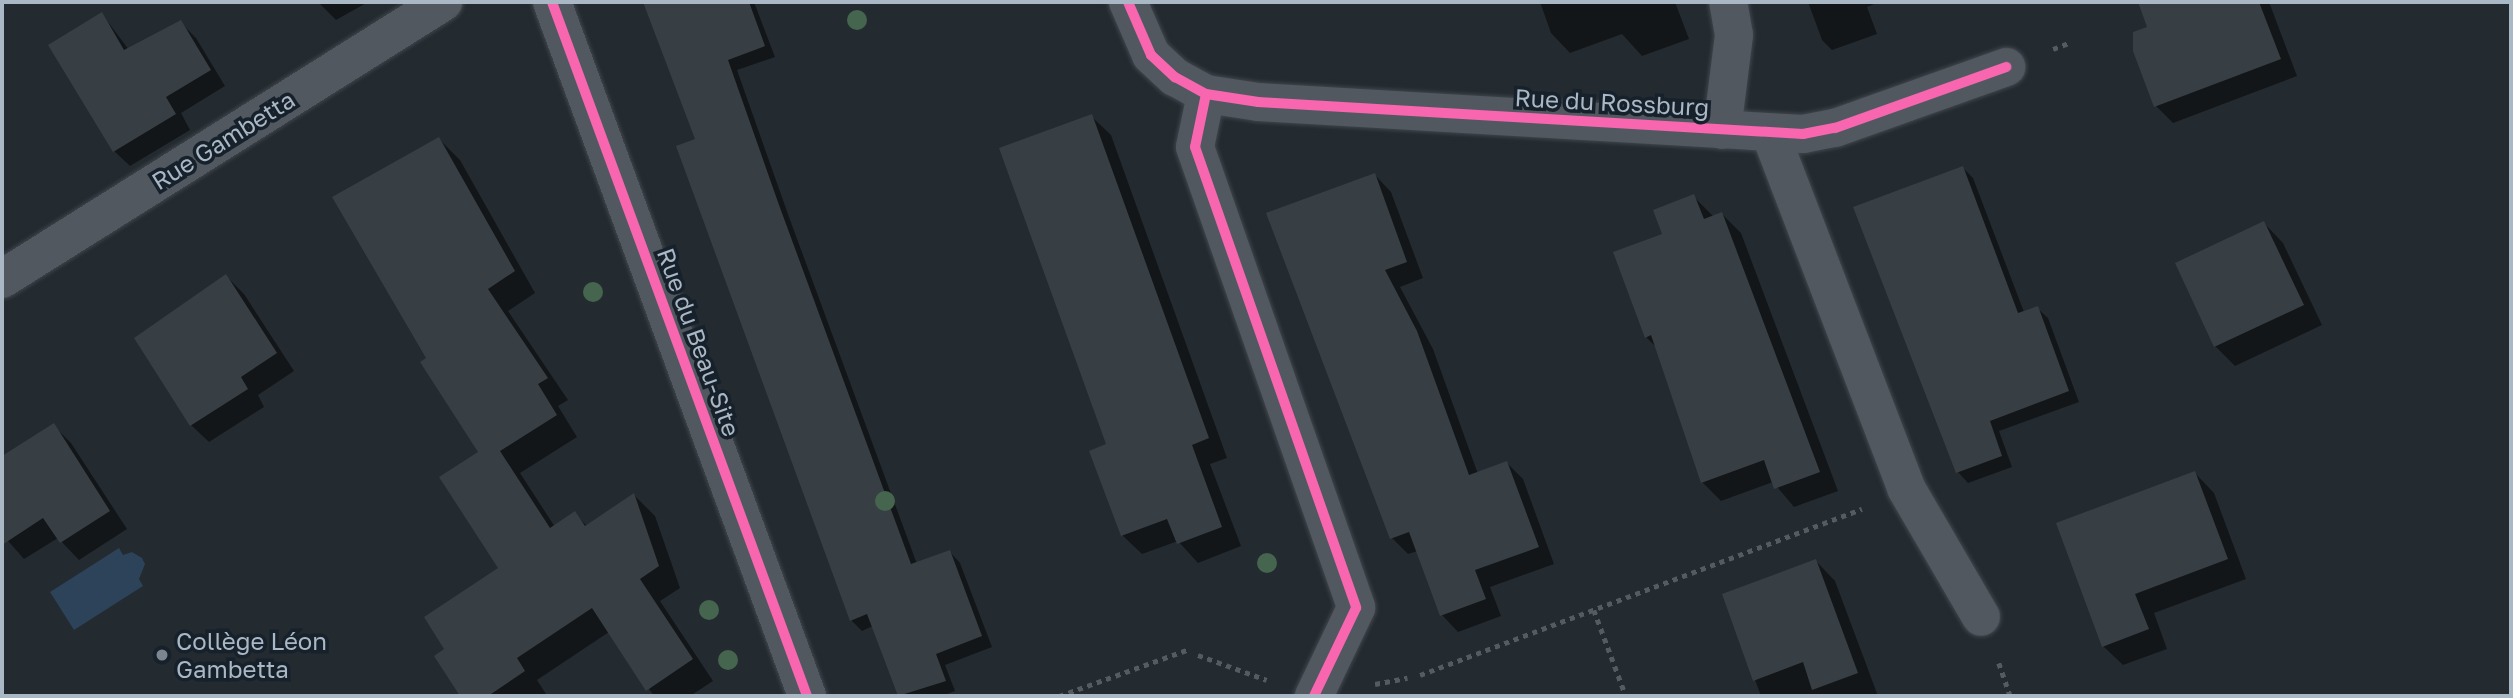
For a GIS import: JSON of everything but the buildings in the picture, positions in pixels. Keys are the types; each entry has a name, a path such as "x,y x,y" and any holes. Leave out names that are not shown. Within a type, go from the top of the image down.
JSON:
{"street":[{"name":"Rue Gambetta","path":"2,279 443,2"},
{"name":"Rue du Beau-Site","path":"552,2 807,696"},
{"name":"Rue du Rossburg","path":"1128,2 1152,55 1175,77 1206,94 1258,102 1803,134 1835,128 2006,66"},
{"name":"Rue du Rossburg","path":"1722,130 1734,35 1728,2"},
{"path":"1206,94 1195,147 1356,608 1314,696"},
{"path":"1770,133 1906,488 1981,617"}],"path":[{"path":"1420,675 1867,507"},
{"path":"1594,610 1626,696"},
{"path":"1059,696 1187,650"},
{"path":"1199,655 1275,682"}],"water":[{"path":"119,548 123,555 132,552 142,558 145,564 139,579 143,586 74,630 50,592"}],"cycle path":[{"path":"552,2 807,696"},
{"path":"1128,2 1151,55 1175,77 1206,94 1258,102 1803,134 1835,128 2006,67"},
{"path":"1206,94 1195,147 1356,608 1314,696"}],"place":[{"name":"Collège Léon Gambetta","path":"162,655"}]}
